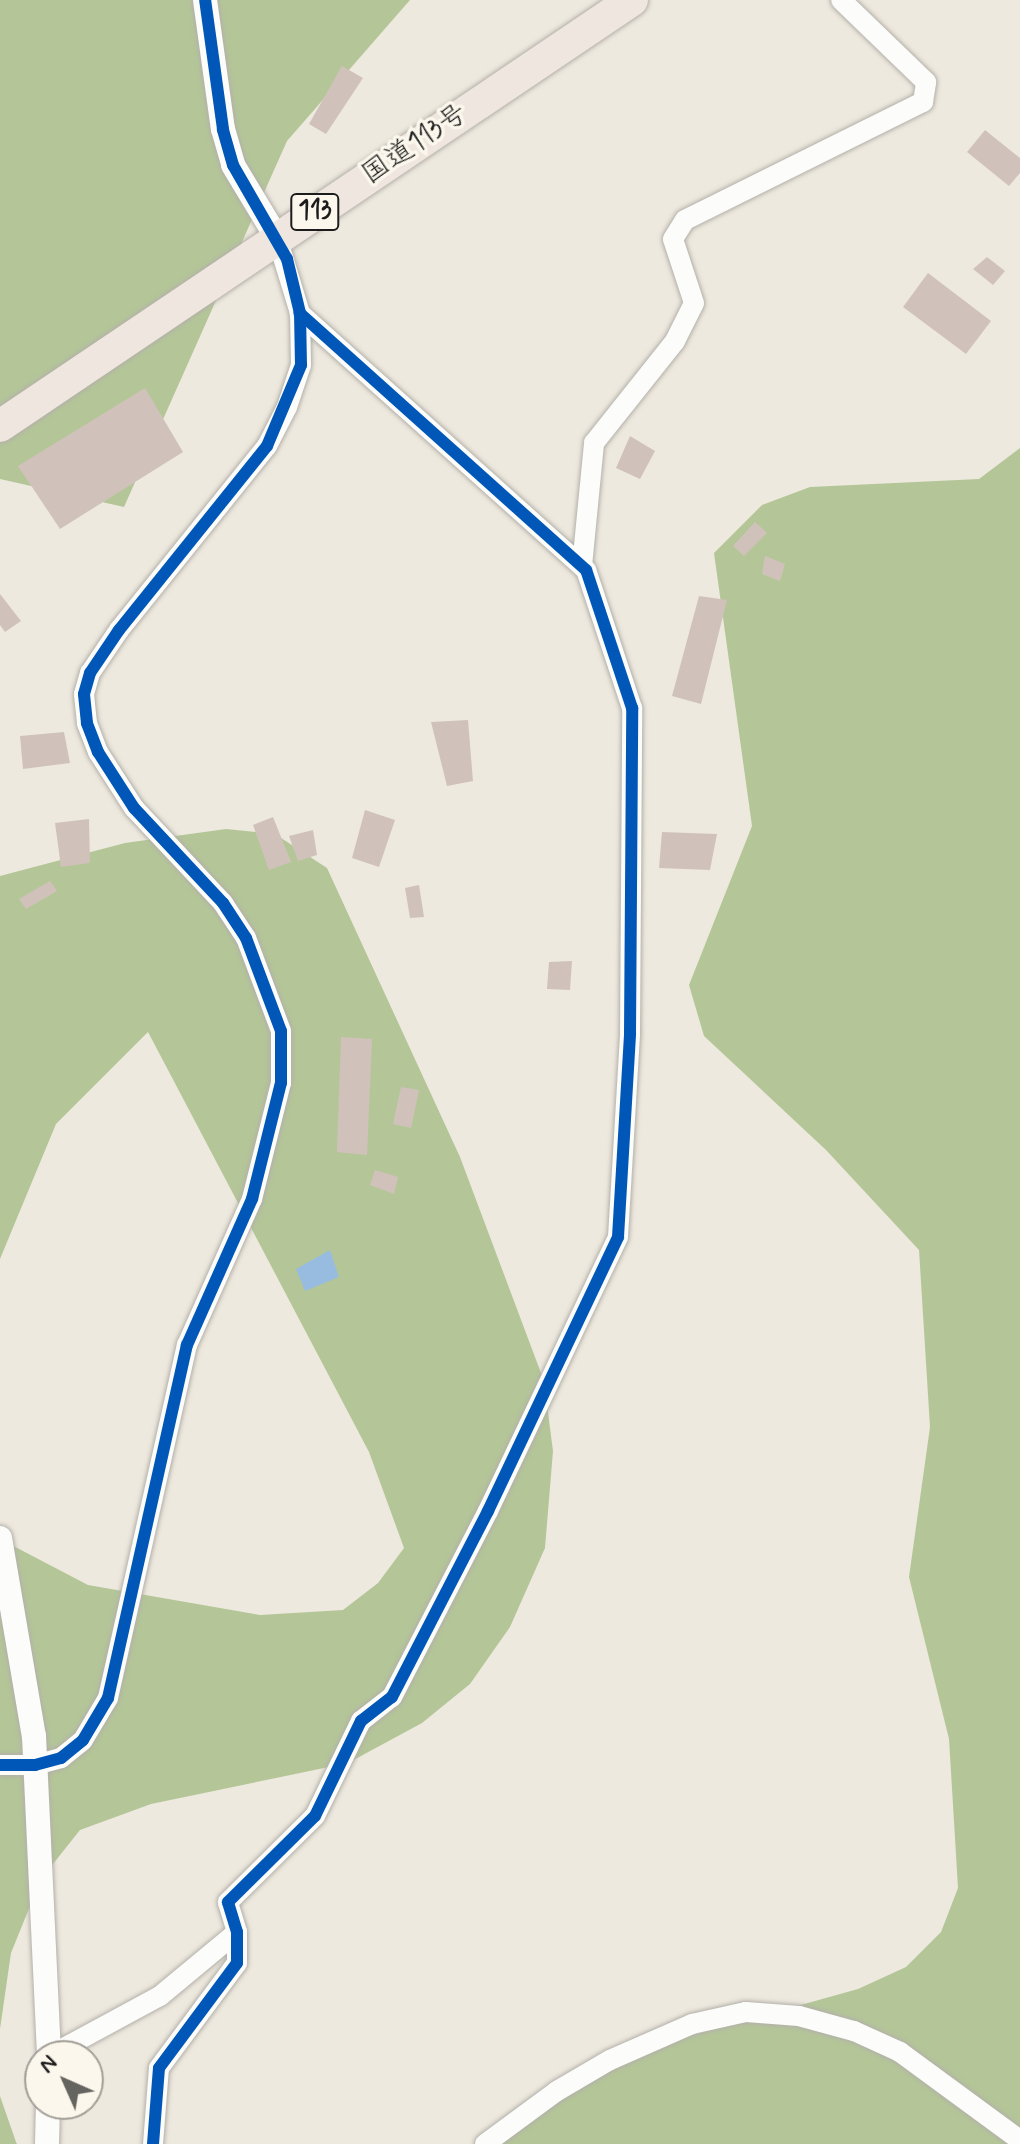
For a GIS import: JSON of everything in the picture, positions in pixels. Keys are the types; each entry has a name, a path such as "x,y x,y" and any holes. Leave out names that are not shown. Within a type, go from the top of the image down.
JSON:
{"highway":[{"name":"国道113号","path":"0,426 632,0"}],"street":[{"path":"0,1765 35,1765 61,1758 83,1740 108,1698 187,1345 252,1199 281,1083 281,1031 246,938 223,903 134,808 98,752 87,723 84,694 90,673 119,630 267,446 301,365 300,313 277,238 233,165 223,129 205,0"},
{"path":"153,2144 159,2068 237,1963 237,1932 228,1902 315,1816 361,1721 392,1697 488,1511 618,1237 630,1033 632,708 582,566 594,443 675,341 694,303 673,239 685,220 923,102 926,82 841,0"},
{"path":"300,313 582,566"},
{"path":"0,1538 35,1765 48,2040"},
{"path":"85,2040 160,1996 237,1932"},
{"path":"485,2144 557,2091 610,2060 692,2024 746,2012 799,2016 854,2031 900,2052 1020,2140"},
{"path":"47,2144 48,2120"}],"green space":[{"path":"0,0 410,0 287,141 124,507 0,479"},
{"path":"1020,448 1020,2144 481,2144 608,2065 678,2039 858,1989 906,1967 941,1932 958,1888 949,1739 909,1577 930,1427 919,1250 826,1150 704,1036 689,985 752,826 714,553 762,505 810,487 979,479"},
{"path":"226,829 275,834 327,868 460,1157 544,1381 553,1451 545,1548 510,1627 470,1684 422,1723 348,1763 151,1804 80,1830 41,1879 11,1953 0,2029 0,1539 88,1585 260,1615 343,1610 378,1583 404,1548 369,1452 148,1032 56,1124 0,1259 0,876 125,843"},
{"path":"0,2096 16,2142 17,2144 0,2144"}],"water":[{"path":"330,1250 339,1277 305,1291 296,1269"}],"building":[{"path":"342,66 363,78 326,134 309,124"},
{"path":"985,130 1020,158 1020,173 1009,186 967,152"},
{"path":"987,257 1005,271 993,285 973,269"},
{"path":"928,273 991,321 966,354 903,307"},
{"path":"145,388 183,452 60,529 18,466"},
{"path":"630,436 655,451 640,479 616,468"},
{"path":"755,522 767,533 744,556 733,546"},
{"path":"765,556 785,564 780,581 762,574"},
{"path":"0,594 21,621 5,632 0,625"},
{"path":"699,596 727,600 701,704 672,696"},
{"path":"468,720 473,781 447,786 431,722"},
{"path":"64,732 70,763 23,769 20,736"},
{"path":"365,810 395,820 379,867 352,858"},
{"path":"273,817 291,862 269,870 253,825"},
{"path":"89,819 90,863 61,867 55,823"},
{"path":"313,830 317,855 298,861 289,836"},
{"path":"662,832 717,834 710,870 659,868"},
{"path":"50,881 57,891 26,909 19,899"},
{"path":"419,885 424,917 410,918 405,888"},
{"path":"572,961 570,990 547,989 549,962"},
{"path":"341,1037 372,1039 367,1155 337,1152"},
{"path":"401,1087 419,1090 411,1128 393,1124"},
{"path":"375,1170 398,1177 394,1194 370,1185"}],"cycle path":[{"path":"0,1765 35,1765 61,1758 83,1740 108,1698 187,1345 252,1199 281,1083 281,1031 246,938 223,903 134,808 98,752 87,723 84,694 90,673 119,630 267,446 301,365 300,313 287,259 233,165 223,129 205,0"},
{"path":"153,2144 159,2068 237,1963 237,1932 228,1902 315,1816 361,1721 392,1697 488,1511 618,1237 630,1033 632,708 586,570 300,313"}]}
